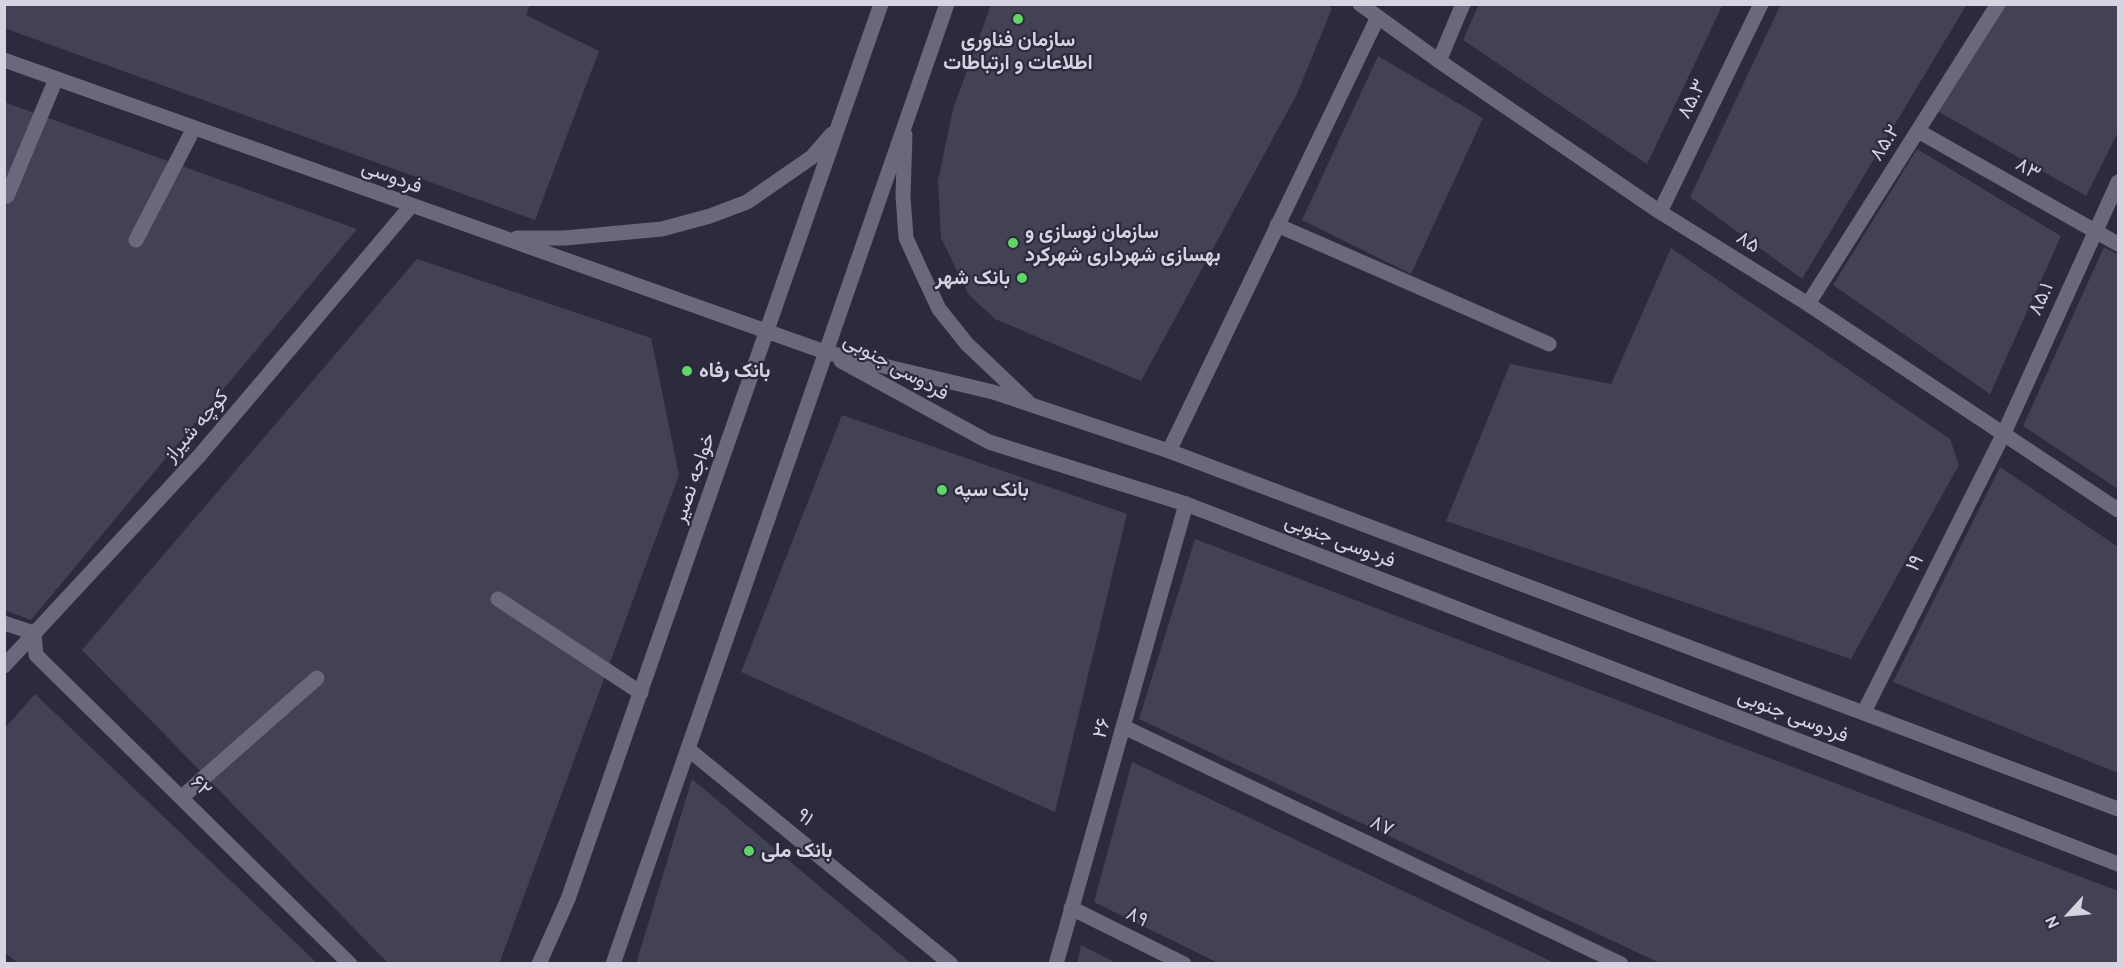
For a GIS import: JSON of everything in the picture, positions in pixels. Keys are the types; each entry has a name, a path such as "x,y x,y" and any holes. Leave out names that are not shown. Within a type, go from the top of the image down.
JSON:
{"main road":[{"name":"خواجه نصیر","path":"539,963 568,899 881,4"},
{"path":"613,963 947,4"},
{"name":"۸۵","path":"1360,4 1439,62 1660,212 1808,304 2118,510"},
{"path":"1439,62 1463,4"},
{"name":"۸۵.۳","path":"1660,212 1761,4"},
{"name":"۸۵.۲","path":"1808,304 1998,4"},
{"path":"1169,451 1378,17"},
{"name":"فردوسی","path":"4,60 825,352"},
{"path":"7,196 56,79"},
{"path":"905,123 903,196 906,238 939,309 967,344 1031,406"},
{"path":"505,238 565,238 662,229 711,216 747,202 812,157 838,127"},
{"path":"136,240 194,128"},
{"name":"۸۳","path":"1918,131 2118,244"},
{"name":"۸۵.۱","path":"2004,433 2118,182"},
{"name":"کوچه شیراز","path":"4,666 200,455 411,206"},
{"path":"1277,225 1549,344"},
{"name":"فردوسی جنوبی","path":"825,352 993,393 1169,451 2118,809"},
{"name":"فردوسی جنوبی","path":"825,352 989,442 1186,504 2118,864"},
{"name":"۱۹","path":"1864,712 2004,433"},
{"name":"۲۶","path":"1056,963 1125,727 1186,504"},
{"path":"498,599 640,693"},
{"path":"4,623 34,633"},
{"name":"۶۲","path":"34,633 36,655 350,963"},
{"path":"182,797 317,678"},
{"name":"۸۷","path":"1125,727 1622,963"},
{"name":"۹۱","path":"688,749 951,963"},
{"name":"۸۹","path":"1071,908 1184,963"}],"building":[{"path":"4,4 530,4 526,15 599,51 535,220 4,28"},
{"path":"1479,4 1723,4 1647,164 1463,40"},
{"path":"1781,4 1967,4 1802,279 1690,197"},
{"path":"2004,4 2118,4 2118,132 2086,196 1932,108"},
{"path":"991,5 1328,5 1332,8 1297,94 1141,381 995,319 969,295 941,238 938,181 953,109"},
{"path":"1378,56 1483,118 1411,274 1302,220"},
{"path":"4,102 357,229 31,620 4,610"},
{"path":"1917,149 2061,236 1990,394 1833,285"},
{"path":"2104,247 2118,255 2118,489 2023,426"},
{"path":"1671,248 1950,439 1959,465 1851,659 1446,521 1510,364 1611,384"},
{"path":"417,259 651,338 679,475 499,964 389,964 82,650"},
{"path":"842,415 1127,514 1055,812 741,672"},
{"path":"2000,467 2118,547 2118,773 1893,682"},
{"path":"1195,539 2118,891 2118,964 1662,964 1139,719"},
{"path":"35,694 318,964 19,964 4,952 4,729"},
{"path":"1132,762 1557,964 1220,964 1094,902"},
{"path":"692,779 912,964 636,964"},
{"path":"1081,945 1118,964 1077,964"}],"place":[{"name":"سازمان فناوری اطلاعات و ارتباطات","path":"1018,19"},
{"name":"سازمان نوسازی و بهسازی شهرداری شهرکرد","path":"1013,243"},
{"name":"بانک شهر","path":"1022,278"},
{"name":"بانک رفاه","path":"687,371"},
{"name":"بانک سپه","path":"942,490"},
{"name":"بانک ملی","path":"749,851"}]}
